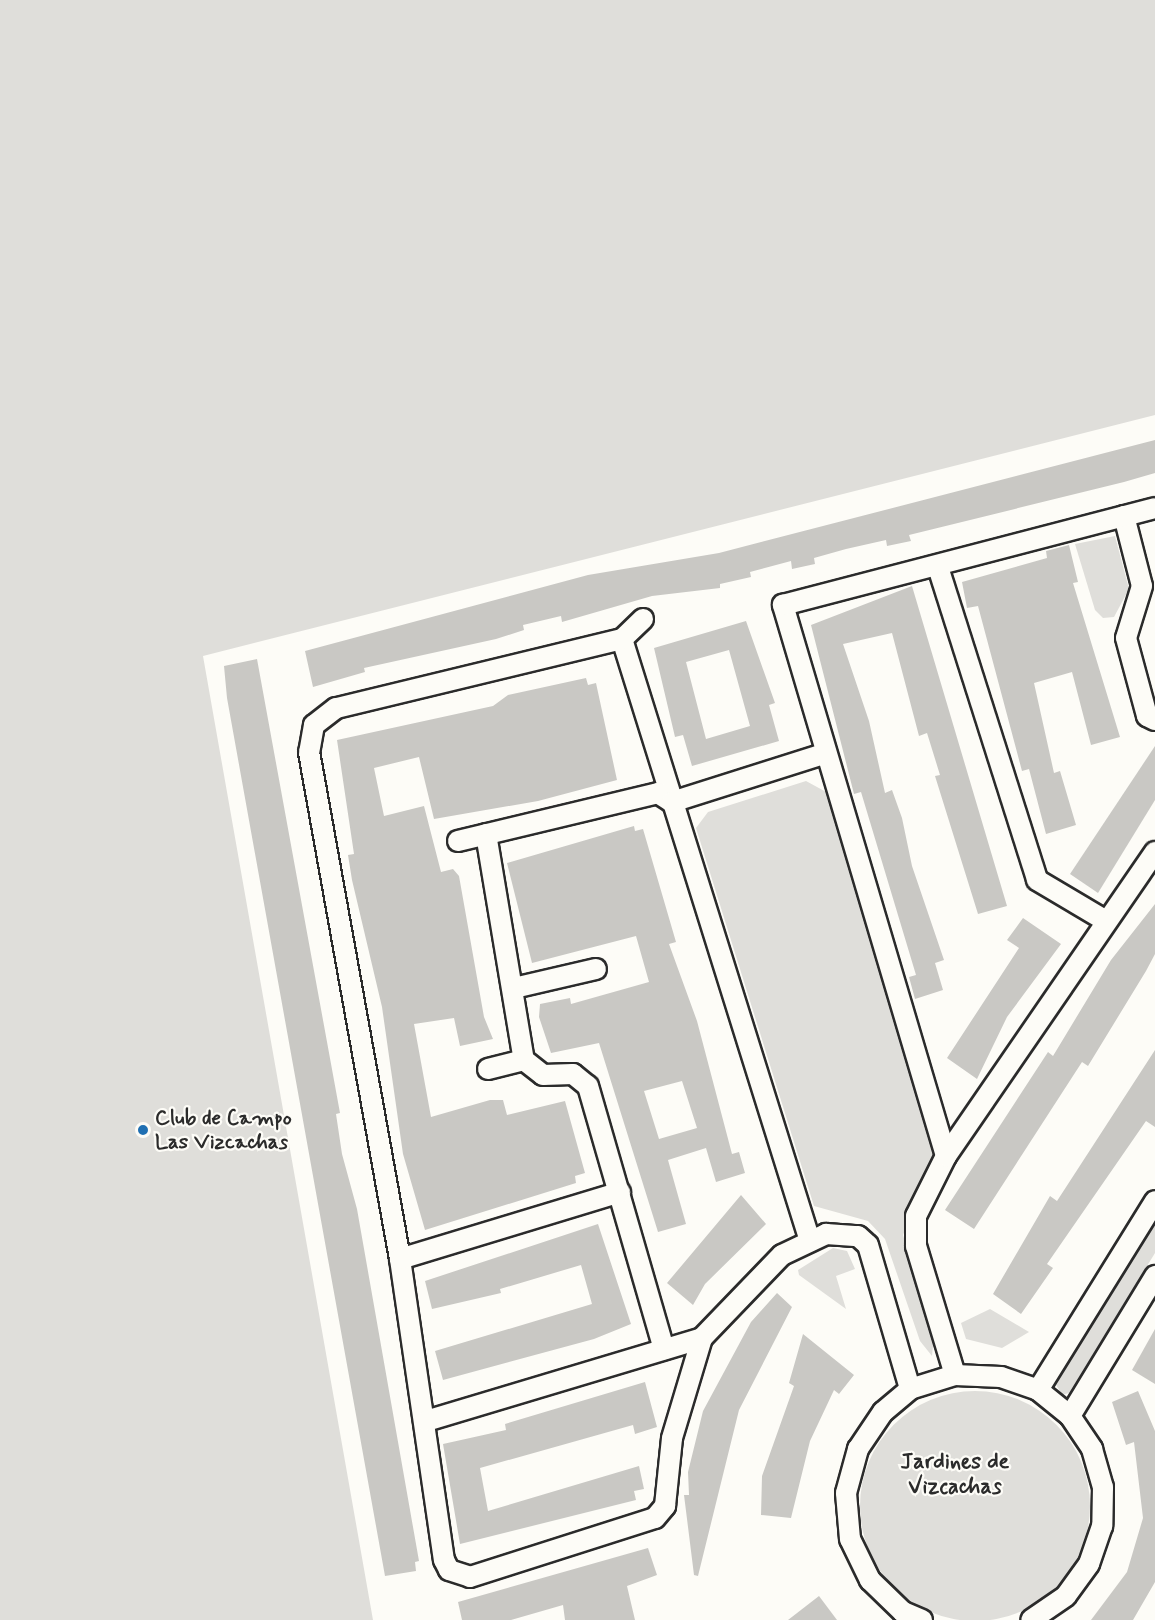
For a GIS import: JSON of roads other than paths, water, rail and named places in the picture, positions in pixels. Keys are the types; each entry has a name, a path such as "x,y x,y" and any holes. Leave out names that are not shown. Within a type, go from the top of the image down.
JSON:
{"street":[{"path":"946,1156 823,754 783,605 938,567 1155,508"},
{"path":"1124,516 1142,586 1126,638 1147,716 1155,720"},
{"path":"938,567 1038,880 1106,921"},
{"path":"643,619 622,639 336,708 314,725 309,752 400,1259 426,1421 444,1560 449,1570 470,1577 632,1528 660,1513 680,1404 702,1338 782,1255 810,1241 837,1232 858,1236 868,1245 910,1389"},
{"path":"622,639 810,1241"},
{"path":"458,842 657,793 672,802 823,754"},
{"path":"486,834 514,988 524,1060 543,1075 573,1074 588,1086 664,1349"},
{"path":"955,1375 915,1230 916,1216 946,1156 1155,852"},
{"path":"514,988 596,969"},
{"path":"488,1069 524,1060"},
{"path":"400,1259 620,1192"},
{"path":"1038,1390 1155,1201"},
{"path":"1070,1416 1155,1276"},
{"path":"426,1421 702,1338"},
{"path":"922,1620 903,1611 870,1580 850,1539 846,1493 858,1449 883,1412 910,1389 955,1375 1001,1377 1038,1390 1070,1416 1095,1458 1103,1487 1102,1526 1089,1564 1066,1596 1034,1620"}],"place":[{"name":"Club de Campo Las Vizcachas","path":"143,1130"}],"district":[{"name":"Jardines de Vizcachas","path":"955,1474"}]}
